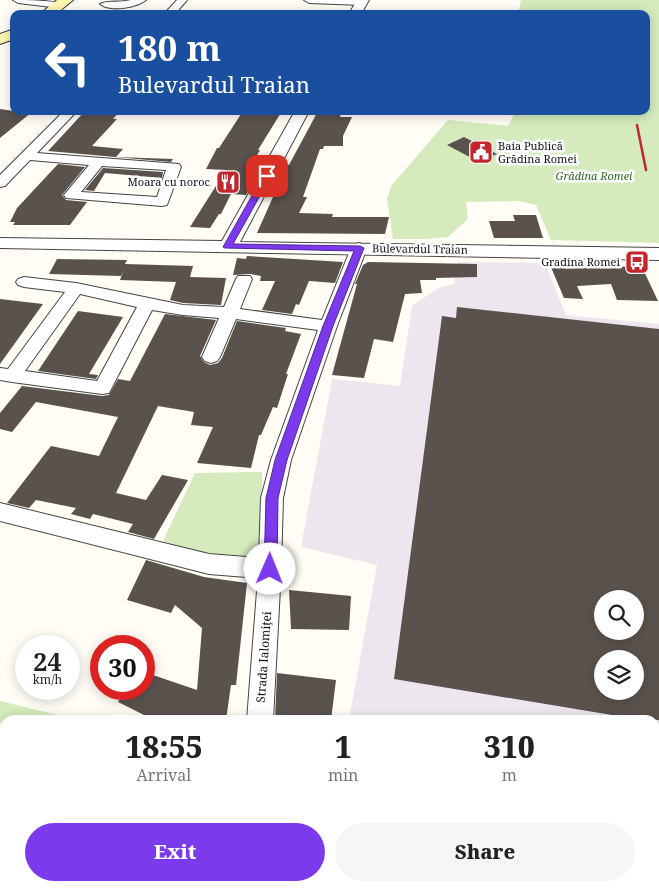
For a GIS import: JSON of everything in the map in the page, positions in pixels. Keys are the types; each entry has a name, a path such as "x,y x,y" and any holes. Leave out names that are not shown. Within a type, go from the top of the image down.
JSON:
{"main road":[{"path":"47,10 63,2"},
{"path":"52,10 63,2"}],"street":[{"path":"18,0 63,2"},
{"path":"105,4 125,5 141,0"},
{"path":"173,10 182,0"},
{"path":"309,0 362,1"},
{"path":"0,183 67,115"},
{"path":"228,247 300,115"},
{"path":"26,156 174,167 162,202 71,195 99,162"},
{"name":"Bulevardul Traian","path":"0,243 659,254"},
{"name":"Strada Ialomiței","path":"260,715 270,569 272,498 276,479 328,326 360,248"},
{"path":"211,357 244,279"},
{"path":"24,282 76,288 183,310 231,313 328,326"},
{"path":"6,375 76,288"},
{"path":"6,375 102,388 147,304"},
{"path":"0,512 209,564 270,569"}],"shaded area":[{"path":"457,262 545,263 566,315 659,324 659,715 350,715 377,565 301,547 332,379 400,386 412,306 438,288 454,284"}],"green space":[{"name":"Grădina Romei","path":"521,0 659,0 659,243 551,240 536,205 518,201 466,202 468,219 448,237 393,239 387,199 392,185 448,120 508,126 514,115 650,115 650,10 519,10"},
{"path":"262,472 261,559 214,557 163,541 195,473"},
{"path":"0,701 58,715 0,715"}],"building":[{"path":"0,109 10,110 10,115 28,115 0,138"},
{"path":"81,115 116,115 113,119 117,119 92,146 123,149 116,157 173,159 171,162 48,151"},
{"path":"240,115 280,115 258,150 260,150 252,164 263,164 246,195 231,194 221,214 219,214 210,228 190,227 226,170 206,169 217,148 219,148"},
{"path":"316,115 352,117 343,136 343,146 324,146 323,149 320,149 303,197 307,197 299,213 333,214 332,217 389,217 385,234 257,233 273,197 266,196 283,165 289,165"},
{"name":"Baia Publică Grădina Romei","path":"464,137 497,154 479,162 447,145"},
{"path":"58,164 85,167 62,195 66,200 87,202 70,225 13,225 15,222 10,222 17,208"},
{"path":"103,168 163,172 162,178 105,173 94,191 85,190"},
{"path":"513,215 536,215 543,238 494,238 489,221 515,221"},
{"path":"247,256 343,262 335,283 309,281 299,305 296,304 292,314 262,310 275,281 260,281 261,276 250,274 233,275 237,258 246,259"},
{"path":"57,259 127,260 125,264 193,266 190,277 226,278 221,305 183,303 170,300 176,282 120,280 124,269 121,276 49,274"},
{"path":"368,262 477,264 477,277 420,280 422,293 405,294 393,342 374,339 364,378 332,375 357,284 355,284 363,265"},
{"path":"550,265 642,267 658,301 617,300 611,284 577,286 583,299 564,298"},
{"path":"0,299 43,304 0,364"},
{"path":"457,307 659,329 659,715 612,715 394,679 442,316 456,318"},
{"path":"78,311 123,317 89,374 98,375 96,379 38,371"},
{"path":"165,314 216,320 200,356 204,362 210,365 218,363 222,358 237,321 286,328 285,331 301,334 286,374 288,374 277,408 273,407 261,435 259,435 251,468 197,463 213,427 191,425 194,412 158,406 116,493 146,500 162,475 188,480 154,539 128,532 133,524 93,514 90,519 71,514 76,508 36,500 29,508 7,503 51,446 99,456 118,417 36,402 12,432 0,429 0,413 22,386 102,396 109,395 118,379 130,381"},
{"path":"146,560 204,577 247,583 236,685 231,685 227,715 144,715 118,702 119,700 155,700 155,676 197,690 202,628 175,605 171,613 127,600"},
{"path":"289,590 351,596 349,630 291,629"},
{"path":"277,673 336,680 332,715 275,715"}],"railway":[{"path":"637,125 646,170"}],"place":[{"name":"Baia Publică Grădina Romei","path":"481,152"},
{"name":"Moara cu noroc","path":"228,182"},
{"name":"Gradina Romei","path":"637,262"}],"route":[{"path":"267,176 228,247 360,248 328,326 281,460 272,498 270,569"}]}
